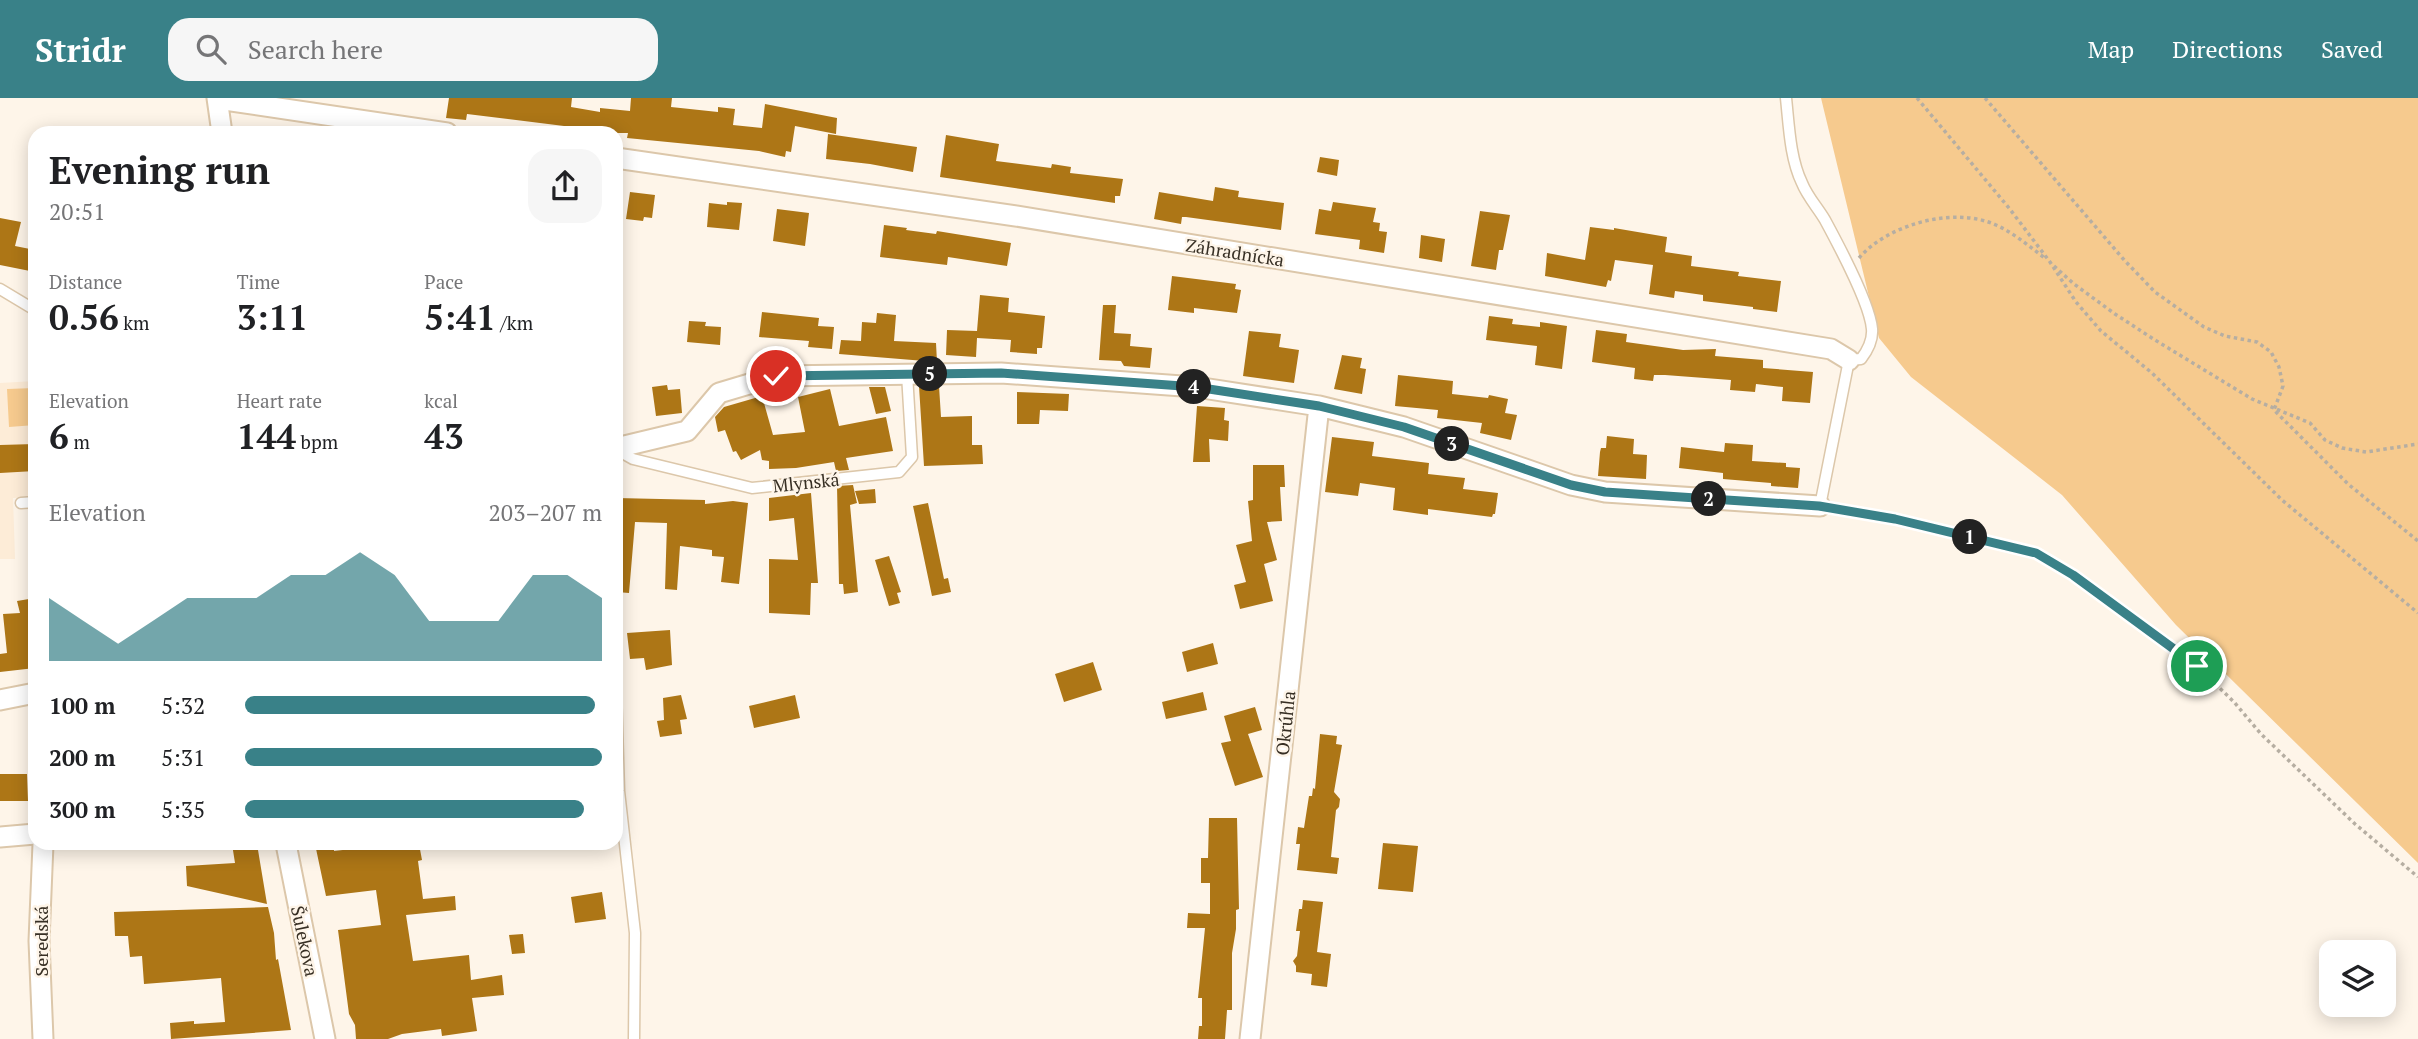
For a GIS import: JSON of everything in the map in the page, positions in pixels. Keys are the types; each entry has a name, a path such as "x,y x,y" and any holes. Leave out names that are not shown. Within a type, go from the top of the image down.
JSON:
{"street":[{"path":"221,126 218,99 400,126"},
{"name":"Záhradnícka","path":"623,159 1016,216 1831,349 1849,360"},
{"name":"Mlynská","path":"623,447 687,431 719,393 776,376 1001,373 1196,387 1319,406 1404,427 1571,485 1605,492 1819,506"},
{"name":"Okrúhla","path":"1250,1039 1319,406"},
{"path":"0,701 28,694"},
{"path":"0,837 28,835"},
{"name":"Seredská","path":"43,850 39,941 43,1039"},
{"name":"Šulekova","path":"287,850 325,1039"}],"lane":[{"path":"1786,98 1796,169 1802,185 1825,220 1869,312 1872,332 1870,347 1861,359 1849,360 1819,506"},
{"path":"0,289 28,306"},
{"name":"Mlynská","path":"623,453 633,459 751,488 899,472 912,457 907,374"},
{"path":"21,503 28,502"},
{"path":"623,826 635,933 634,1039"}],"path":[{"path":"1917,98 2008,208 2050,262 2076,302 2101,331 2152,373 2282,500 2418,613"},
{"path":"1985,98 2125,261 2155,292 2204,327 2225,336 2256,342 2271,352 2279,367 2283,386 2274,410"},
{"path":"1849,270 1881,239 1906,226 1931,220 1965,217 1995,224 2013,234 2115,314 2252,399 2310,423 2325,440 2342,448 2366,452 2418,444"},
{"path":"2274,410 2348,484 2418,541"},
{"path":"1819,506 1895,519 2014,547 2036,553 2073,575 2197,666 2234,702 2261,734 2355,824 2418,877"}],"shaded area":[{"path":"1821,98 2418,98 2418,863 2176,625 2062,495 1911,377 1879,338"},
{"path":"28,381 28,497 13,498 15,559 0,559 0,383"},
{"path":"28,388 28,426 9,427 7,389"}],"building":[{"path":"449,98 572,98 571,107 600,112 600,108 630,111 631,98 672,98 671,107 718,112 718,107 735,109 733,125 762,128 765,104 837,118 836,134 795,126 791,152 786,151 785,157 759,151 627,138 628,133 623,133 623,126 564,126 467,114 466,120 446,118"},
{"path":"828,134 917,147 913,172 826,159"},
{"path":"946,135 999,144 996,161 1051,168 1052,164 1071,167 1070,173 1123,179 1120,196 1115,196 1115,203 940,177"},
{"path":"1320,157 1339,160 1337,176 1317,172"},
{"path":"1215,187 1239,191 1238,197 1284,203 1281,230 1186,217 1182,217 1181,224 1154,219 1159,192 1213,201"},
{"path":"630,192 655,195 652,218 644,217 643,221 626,219"},
{"path":"727,202 742,203 739,230 707,227 709,203 727,205"},
{"path":"1333,202 1376,208 1373,222 1380,223 1379,231 1387,232 1384,253 1359,249 1360,240 1315,234 1319,209 1331,211"},
{"path":"777,209 809,213 805,246 773,241"},
{"path":"1480,211 1510,215 1496,270 1471,266"},
{"path":"0,218 21,222 15,246 28,249 28,271 0,265"},
{"path":"884,225 1011,243 1007,266 948,257 947,265 880,257"},
{"path":"1590,227 1667,237 1665,252 1692,256 1691,266 1739,272 1738,276 1781,281 1777,312 1703,301 1703,295 1675,291 1674,298 1649,294 1653,265 1615,260 1611,281 1608,280 1606,287 1545,276 1547,253 1585,260"},
{"path":"1421,235 1445,239 1442,262 1419,258"},
{"path":"1172,276 1236,284 1235,289 1241,290 1237,313 1194,308 1194,313 1168,310"},
{"path":"980,295 1009,298 1008,312 1045,316 1042,348 1037,348 1037,354 1010,352 1011,340 977,338 976,357 946,355 947,330 977,331"},
{"path":"1103,305 1116,305 1114,333 1131,334 1130,346 1152,348 1150,368 1124,366 1121,361 1099,360"},
{"path":"762,312 819,318 818,326 834,327 832,349 808,347 809,341 759,337"},
{"path":"877,313 896,315 894,341 936,343 937,362 839,354 841,340 861,341 862,322 876,323"},
{"path":"1489,316 1513,319 1512,324 1540,327 1540,322 1567,326 1562,369 1535,365 1537,346 1486,340"},
{"path":"689,321 706,322 705,326 721,327 720,345 687,342"},
{"path":"1596,330 1627,334 1626,342 1683,350 1716,349 1715,356 1763,360 1763,368 1813,372 1810,403 1782,401 1783,387 1756,384 1755,392 1730,390 1731,380 1665,375 1654,375 1653,381 1634,379 1635,368 1592,362"},
{"path":"1249,331 1281,334 1279,347 1299,350 1294,383 1243,376"},
{"path":"1342,355 1362,358 1360,368 1366,369 1362,394 1334,389"},
{"path":"1398,375 1453,381 1452,394 1488,398 1489,395 1508,399 1505,413 1517,415 1511,440 1480,433 1482,423 1437,418 1438,410 1395,406"},
{"path":"667,385 668,390 680,389 682,413 656,416 652,387"},
{"path":"919,386 939,386 941,417 972,416 972,445 982,445 983,464 924,466"},
{"path":"869,387 885,387 891,411 876,414"},
{"path":"830,389 839,426 886,417 893,451 846,458 849,470 836,471 834,462 769,469 769,461 762,460 760,450 741,460 736,451 733,452 725,430 718,432 715,417 724,407 762,396 773,435 805,432 798,397"},
{"path":"1017,392 1069,394 1068,411 1040,410 1039,424 1017,424"},
{"path":"1197,406 1225,408 1224,420 1229,421 1228,441 1209,439 1210,462 1193,462"},
{"path":"1607,436 1634,439 1633,454 1647,455 1646,479 1598,476 1600,452 1601,448 1606,448"},
{"path":"1332,437 1374,442 1372,456 1429,463 1428,474 1465,478 1463,489 1498,493 1495,514 1492,517 1428,509 1428,515 1393,510 1395,488 1360,483 1358,496 1325,492"},
{"path":"1725,443 1753,445 1752,461 1786,463 1786,467 1800,468 1798,488 1723,479 1723,473 1679,468 1681,447 1724,452"},
{"path":"28,444 28,471 0,473 0,445"},
{"path":"1253,465 1284,465 1285,487 1280,487 1282,521 1267,522 1277,560 1264,564 1273,601 1240,609 1234,585 1246,582 1236,545 1252,541 1248,501 1253,500"},
{"path":"853,485 857,503 850,505 858,592 844,594 843,584 839,584 837,486"},
{"path":"875,489 876,503 859,504 855,491"},
{"path":"811,493 818,583 811,583 810,615 769,613 769,559 798,560 794,518 769,521 769,498"},
{"path":"623,498 705,500 705,504 733,501 748,503 739,584 721,582 724,557 712,556 712,550 680,546 677,590 665,589 667,523 635,522 629,593 623,592"},
{"path":"928,503 944,579 948,578 951,592 932,596 913,506"},
{"path":"889,556 901,592 897,593 900,603 889,606 875,560"},
{"path":"28,599 28,669 0,672 0,654 7,653 3,614 20,613 17,601"},
{"path":"670,630 672,665 646,670 644,658 630,659 627,633"},
{"path":"1213,643 1218,664 1187,672 1182,652"},
{"path":"1093,662 1102,690 1064,702 1055,674"},
{"path":"1203,692 1207,710 1166,719 1162,702"},
{"path":"681,695 687,719 680,720 682,734 660,737 657,721 664,720 663,698"},
{"path":"795,695 800,718 754,728 749,706"},
{"path":"1255,707 1262,730 1248,734 1263,777 1235,786 1221,743 1231,741 1224,716"},
{"path":"1320,734 1337,736 1336,744 1342,745 1334,792 1340,799 1336,810 1331,857 1339,858 1337,874 1297,870 1300,844 1296,844 1298,827 1304,828 1309,796 1312,796 1313,788 1315,789"},
{"path":"0,774 27,774 28,801 0,801"},
{"path":"1209,818 1237,818 1239,909 1236,910 1232,953 1232,1010 1227,1010 1225,1039 1198,1039 1199,1026 1202,1026 1202,998 1198,998 1205,928 1187,928 1188,913 1210,914 1210,883 1201,883 1201,858 1208,858"},
{"path":"1383,843 1418,846 1413,892 1378,889"},
{"path":"233,850 258,850 267,904 187,886 186,866 235,863"},
{"path":"316,850 420,850 422,860 418,861 423,899 455,896 456,910 406,915 413,961 469,955 471,980 502,975 504,995 472,998 477,1031 442,1036 441,1029 402,1034 388,1039 356,1039 355,1025 349,1014 338,930 381,925 376,890 326,896"},
{"path":"602,892 606,919 575,923 571,897"},
{"path":"1303,900 1323,902 1317,952 1331,954 1327,987 1311,985 1312,974 1296,972 1293,961 1297,956 1300,931 1296,931"},
{"path":"268,907 291,1030 171,1039 170,1023 225,1022 221,978 144,984 142,956 130,957 128,936 115,936 114,912"},
{"path":"523,934 525,953 512,954 509,935"}],"route":[{"path":"776,376 1001,373 1196,387 1319,406 1404,427 1571,485 1605,492 1819,506 1895,519 2036,553 2073,575 2197,666"}]}
